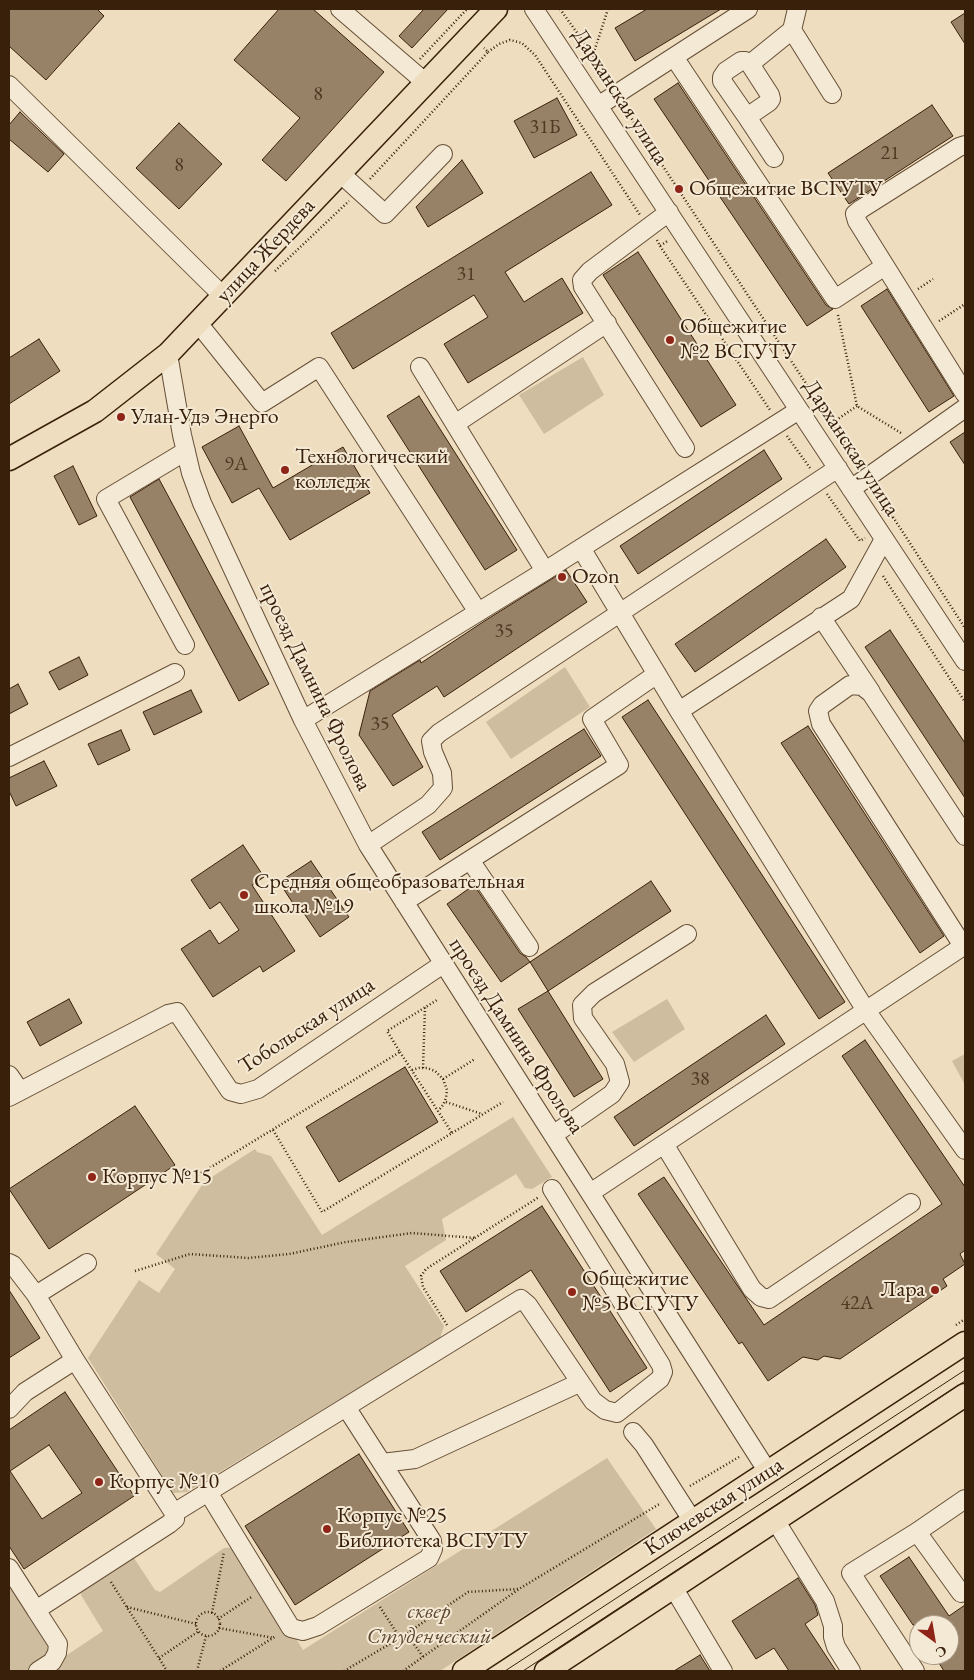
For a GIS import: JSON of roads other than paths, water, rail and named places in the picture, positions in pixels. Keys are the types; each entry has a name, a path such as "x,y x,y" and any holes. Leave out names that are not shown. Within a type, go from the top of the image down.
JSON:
{"main road":[{"name":"улица Жердева","path":"9,459 95,411 168,354 340,174 418,76 463,28 496,9"},
{"name":"Ключевская улица","path":"464,1671 965,1343"},
{"name":"Ключевская улица","path":"546,1671 965,1396"}],"street":[{"path":"340,9 418,76"},
{"name":"Дарханская улица","path":"534,9 965,662"},
{"path":"598,106 748,9"},
{"path":"750,64 792,30 797,9"},
{"path":"792,30 832,94"},
{"path":"674,57 835,299 885,266"},
{"path":"747,117 769,102 770,95 746,60 741,61 726,71 722,77 722,82 774,158"},
{"path":"9,85 224,296"},
{"path":"965,145 885,193 855,214 857,221 965,394"},
{"path":"340,174 385,214 443,154"},
{"path":"669,212 590,271 582,280 583,287 685,448"},
{"path":"198,323 262,403 319,368 478,612"},
{"path":"455,424 607,323"},
{"name":"проезд Дамнина Фролова","path":"168,354 191,473 202,503 303,720 368,846 768,1472"},
{"path":"420,367 545,571"},
{"path":"851,489 965,408"},
{"path":"303,720 545,571 799,410"},
{"path":"184,645 106,499 186,451"},
{"path":"368,846 428,805 443,788 442,773 432,752 431,741 439,733 838,468"},
{"path":"679,711 851,599 884,539"},
{"path":"581,548 679,711 866,1009 965,1150"},
{"path":"821,617 965,836"},
{"path":"9,757 175,673"},
{"path":"404,902 619,765 592,720 657,674"},
{"path":"590,1193 964,945 821,724 818,711 822,705 850,685 862,686 871,693"},
{"path":"470,860 529,947"},
{"path":"553,1135 612,1094 620,1082 615,1064 583,1018 582,1005 594,993 688,934"},
{"name":"Тобольская улица","path":"14,1094 168,1014 177,1012 230,1091 240,1094 258,1089 443,964"},
{"path":"9,1075 14,1094"},
{"path":"664,1144 752,1289 761,1298 769,1299 911,1203"},
{"path":"174,1513 521,1299 528,1305 579,1383 593,1401 605,1410 617,1413 660,1379 663,1372 661,1365 552,1189"},
{"path":"9,1263 36,1295 174,1513 175,1519 36,1610"},
{"path":"36,1295 87,1263"},
{"path":"9,1409 25,1392 76,1360"},
{"path":"382,1464 415,1459 579,1383"},
{"path":"208,1492 259,1592 291,1628 303,1631 318,1626 429,1558 434,1549 432,1541 346,1407"},
{"path":"633,1432 644,1444 692,1520"},
{"path":"915,1671 851,1573 917,1532 965,1498"},
{"path":"775,1520 825,1601 833,1626 832,1637 851,1671"},
{"path":"917,1532 960,1593"},
{"path":"9,1568 58,1644 57,1653 52,1662 38,1671"},
{"path":"672,1587 723,1671"}],"tram line":[{"path":"505,1671 965,1370"},
{"path":"523,1671 965,1381"}],"place":[{"name":"Общежитие ВСГУТУ","path":"679,189"},
{"name":"Общежитие №2 ВСГУТУ","path":"670,340"},
{"name":"Улан-Удэ Энерго","path":"121,417"},
{"name":"Технологический колледж","path":"285,470"},
{"name":"Ozon","path":"562,577"},
{"name":"Средняя общеобразовательная школа №19","path":"244,895"},
{"name":"Корпус №15","path":"92,1177"},
{"name":"Лара","path":"935,1290"},
{"name":"Общежитие №5 ВСГУТУ","path":"572,1292"},
{"name":"Корпус №10","path":"99,1482"},
{"name":"Корпус №25 Библиотека ВСГУТУ","path":"327,1529"}],"park label":[{"name":"сквер Студенческий","path":"429,1624"}]}
